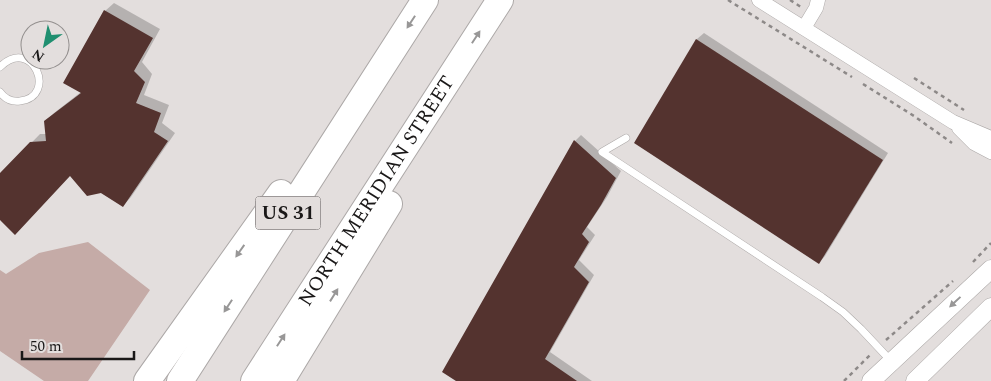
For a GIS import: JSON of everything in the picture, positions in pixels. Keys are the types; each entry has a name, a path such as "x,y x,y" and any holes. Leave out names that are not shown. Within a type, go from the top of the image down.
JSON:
{"highway":[{"name":"US 31","path":"180,381 425,0"},
{"name":"NORTH MERIDIAN STREET","path":"254,381 500,0"},
{"path":"147,381 282,191 396,45"},
{"path":"281,381 392,199 452,75"}],"street":[{"path":"759,0 953,122 991,138"},
{"path":"804,28 816,8 818,0"},
{"path":"953,122 974,143 991,152"},
{"path":"871,381 991,269"},
{"path":"915,381 991,307"}],"lane":[{"path":"0,67 8,60 22,58 34,65 40,77 37,91 25,101 10,101 0,92"},
{"path":"626,138 602,152 843,312 892,362"}],"path":[{"path":"728,0 855,79"},
{"path":"908,75 967,112"},
{"path":"863,84 914,116 941,136"},
{"path":"968,267 991,243"},
{"path":"844,381 878,347 954,280"}],"shaded area":[{"path":"88,242 150,290 88,381 44,381 0,351 0,270 6,274 39,253"}],"building":[{"path":"104,10 153,38 134,71 145,82 136,103 161,113 154,132 168,141 123,207 101,193 87,196 70,176 15,235 0,220 0,173 30,142 46,141 44,121 81,93 63,83"},
{"path":"696,39 883,160 819,264 634,143"},
{"path":"574,140 616,178 582,234 589,242 574,267 589,282 545,359 577,381 456,381 442,372"}]}
